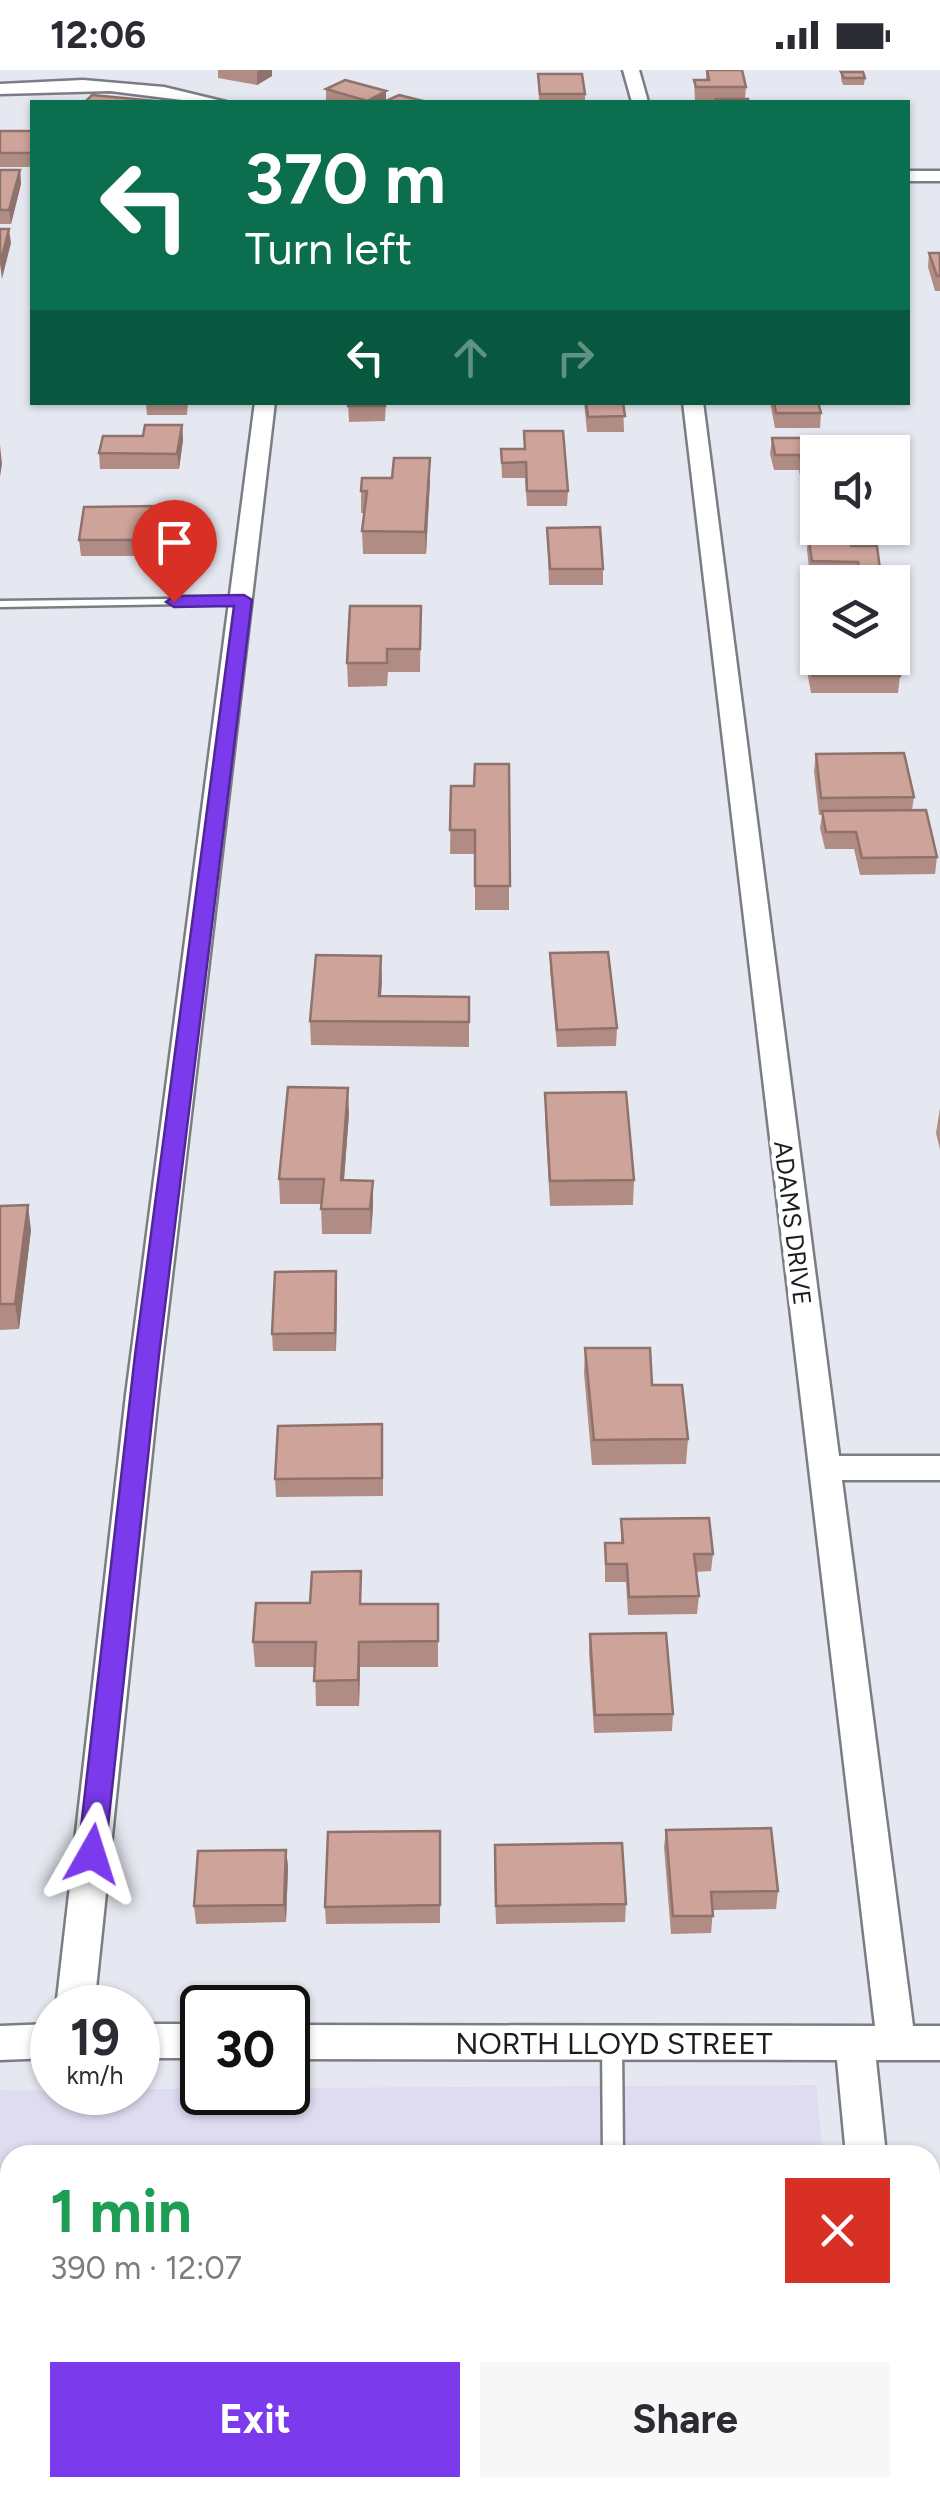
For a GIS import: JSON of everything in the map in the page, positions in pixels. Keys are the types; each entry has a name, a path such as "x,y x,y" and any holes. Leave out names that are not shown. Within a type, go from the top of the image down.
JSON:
{"street":[{"path":"631,70 639,100"},
{"path":"0,89 98,85 170,91 209,100"},
{"path":"910,176 940,176"},
{"path":"77,1985 142,1395 244,600 265,405"},
{"name":"ADAMS DRIVE","path":"693,405 896,2043"},
{"path":"824,1468 940,1468"},
{"path":"0,2042 30,2041"},
{"name":"NORTH LLOYD STREET","path":"310,2042 940,2043"},
{"path":"855,2044 865,2145"}],"lane":[{"path":"0,604 244,600"},
{"path":"612,2043 613,2145"}],"shaded area":[{"path":"816,2085 822,2145 0,2145 0,2090 30,2090 30,2115 160,2115 160,2089 180,2089 180,2115 310,2115 310,2088"}],"building":[{"path":"707,70 742,70 746,87 696,87 694,80 709,80"},
{"path":"841,72 863,72 865,78 844,78"},
{"path":"538,74 582,74 585,94 540,94"},
{"path":"345,80 386,91 364,100 326,89"},
{"path":"92,95 145,100 87,100"},
{"path":"399,95 419,100 388,100"},
{"path":"0,131 30,131 30,153 0,153"},
{"path":"0,170 20,170 9,210 0,210"},
{"path":"0,229 9,229 0,264"},
{"path":"929,253 940,253 940,276 937,276"},
{"path":"586,405 623,405 625,416 588,417"},
{"path":"775,405 819,405 821,413 776,413"},
{"path":"145,425 182,425 177,454 99,453 103,436 143,436"},
{"path":"524,431 563,431 568,491 527,491 526,462 502,463 501,449 525,449"},
{"path":"772,438 800,438 800,455 775,455"},
{"path":"394,458 430,458 425,532 362,531 367,491 361,491 362,478 392,478"},
{"path":"156,506 153,529 139,529 137,540 79,540 84,507"},
{"path":"600,527 603,569 550,569 547,528"},
{"path":"810,545 877,546 879,565 858,562 812,561"},
{"path":"350,606 421,606 420,649 387,649 387,663 347,663"},
{"path":"813,675 900,676 813,676"},
{"path":"904,753 914,797 821,798 816,754"},
{"path":"475,764 509,764 510,886 475,886 475,830 450,830 451,786 474,786"},
{"path":"926,810 937,857 862,858 856,832 826,832 822,811"},
{"path":"608,952 617,1028 557,1030 550,953"},
{"path":"316,955 381,956 379,996 469,997 469,1022 310,1021"},
{"path":"288,1087 348,1088 341,1180 373,1181 370,1209 321,1209 324,1179 279,1179"},
{"path":"626,1092 634,1180 550,1181 545,1093"},
{"path":"28,1205 15,1304 0,1304 0,1206"},
{"path":"336,1271 335,1333 272,1334 275,1272"},
{"path":"585,1348 650,1348 652,1385 682,1385 688,1439 594,1440"},
{"path":"382,1424 382,1478 275,1479 278,1426"},
{"path":"709,1518 713,1554 694,1554 699,1596 629,1597 627,1564 606,1564 605,1543 623,1543 621,1519"},
{"path":"361,1571 360,1604 438,1604 438,1641 359,1642 358,1680 314,1681 316,1642 253,1642 256,1603 310,1603 312,1572"},
{"path":"666,1633 673,1714 595,1715 590,1634"},
{"path":"771,1828 778,1891 711,1892 713,1916 673,1916 666,1830"},
{"path":"440,1831 440,1905 325,1907 328,1832"},
{"path":"622,1843 626,1904 496,1906 495,1845"},
{"path":"286,1850 284,1905 194,1906 198,1851"}],"route":[{"path":"92,1854 147,1355 244,600 174,602"}]}
